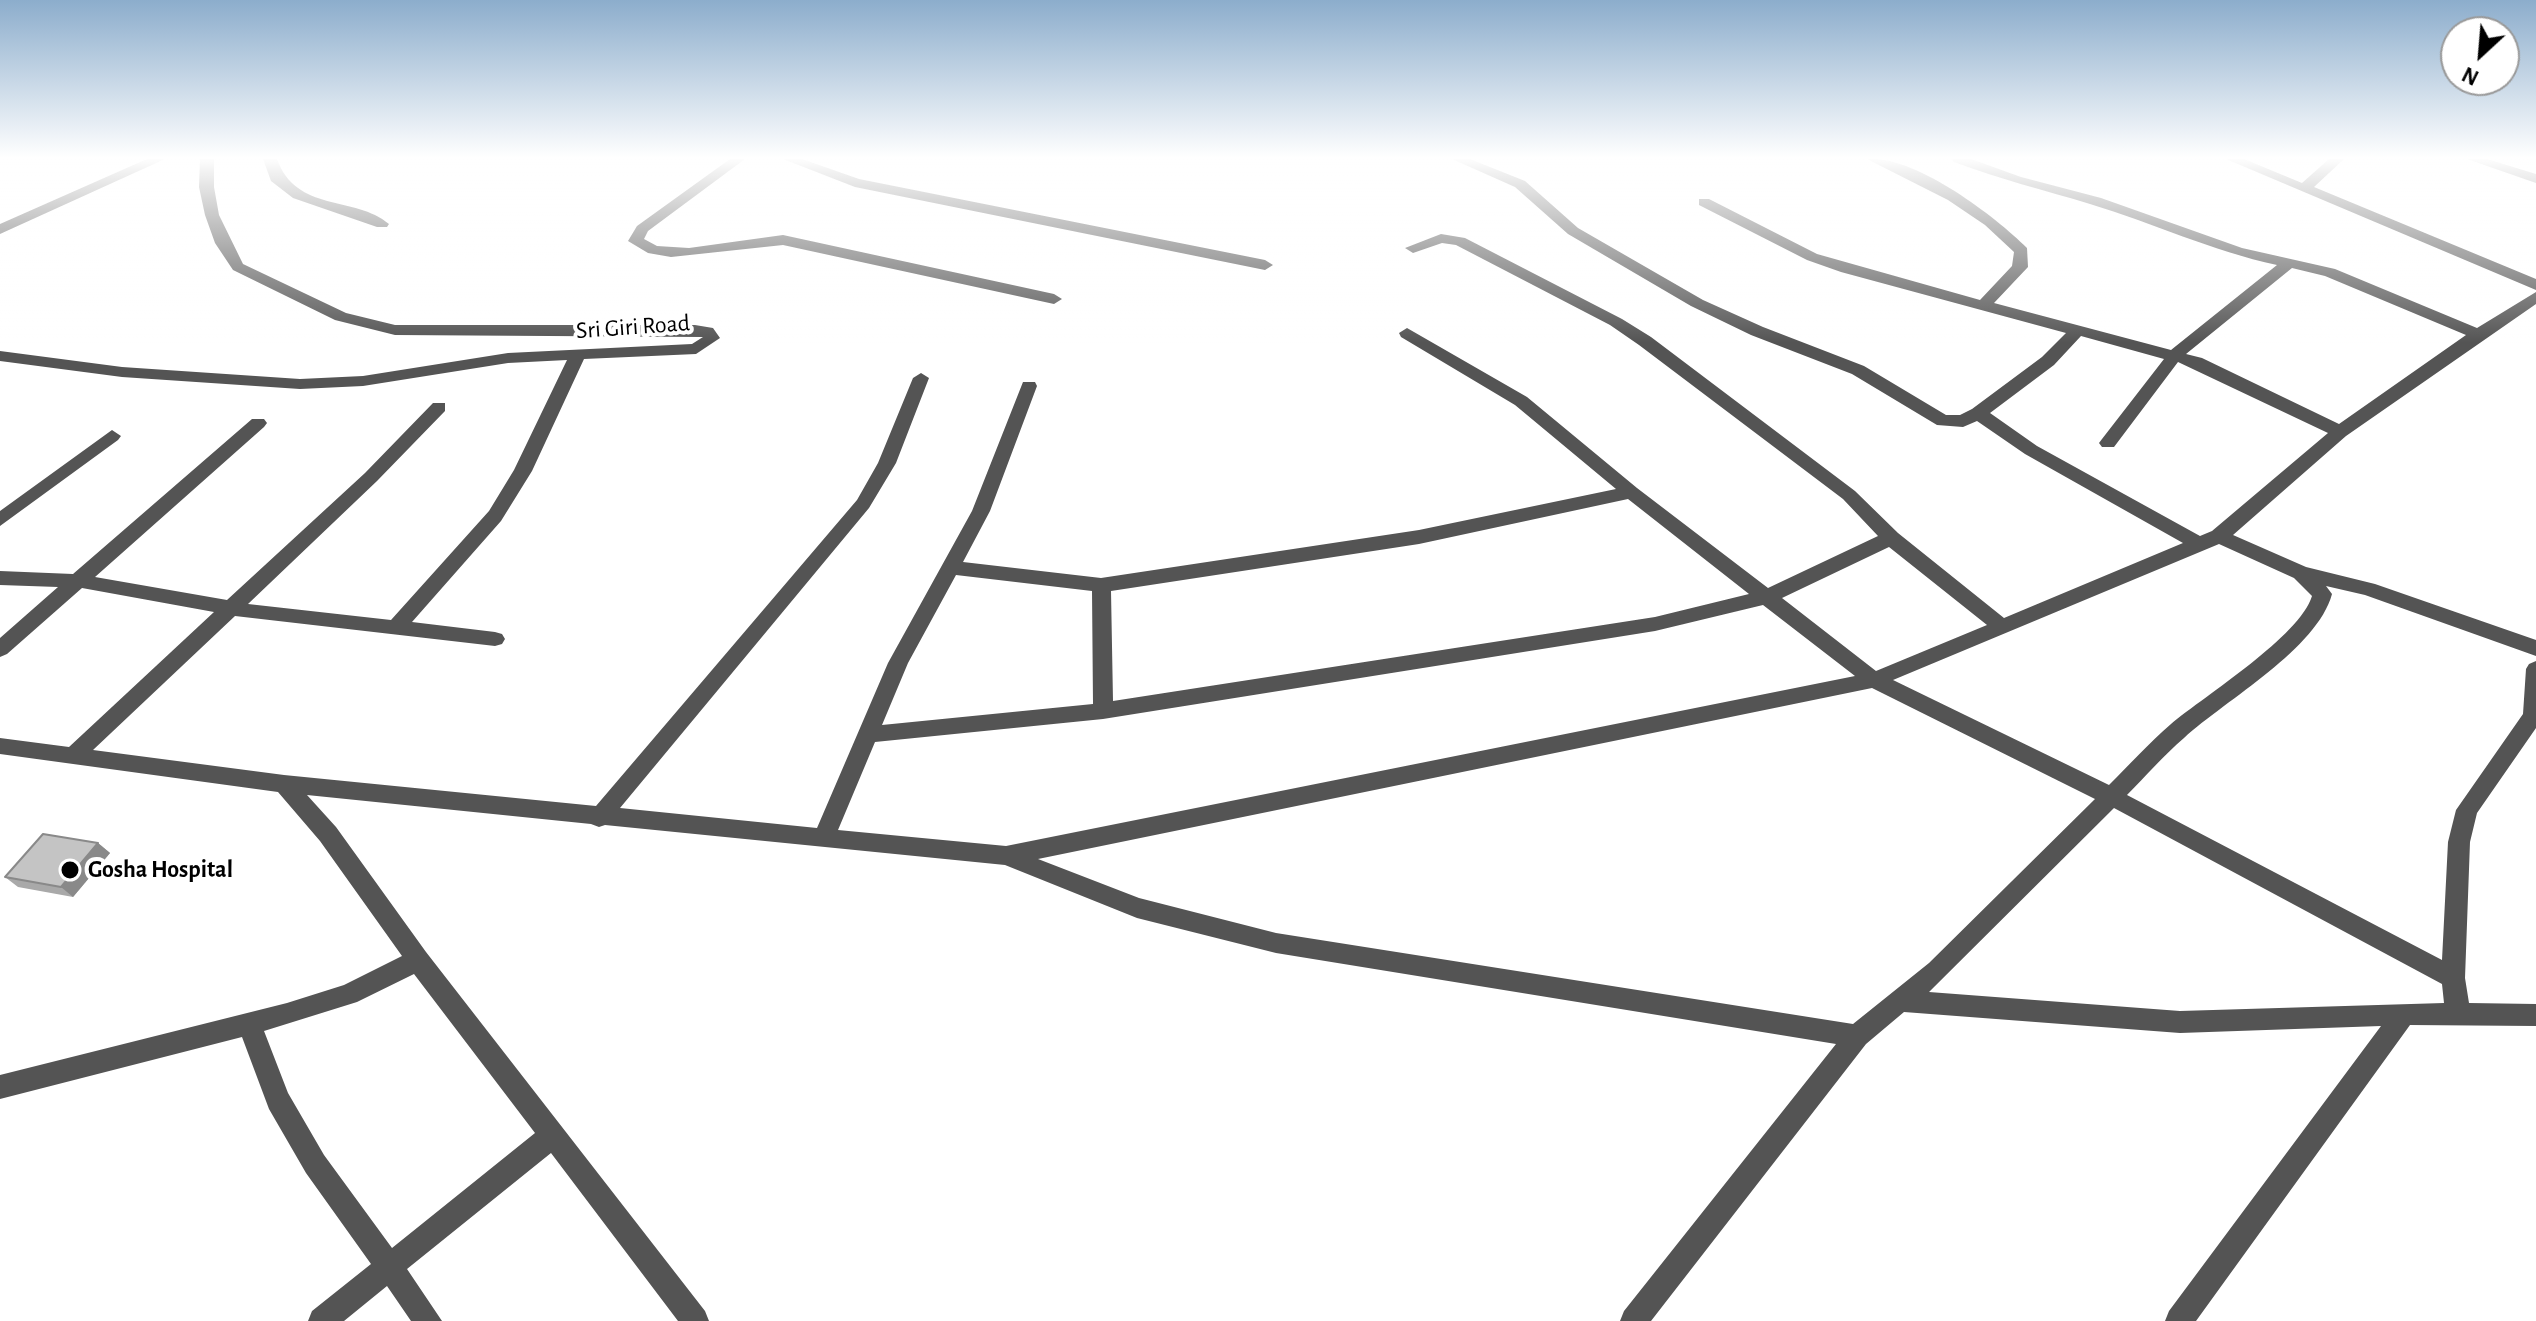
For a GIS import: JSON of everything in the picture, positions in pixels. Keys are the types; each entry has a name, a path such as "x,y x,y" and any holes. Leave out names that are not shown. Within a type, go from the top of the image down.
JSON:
{"street":[{"path":"0,230 21,221"},
{"name":"Sri Giri Road","path":"0,356 122,372 300,384 363,381 508,358 696,349 712,338 707,332 695,330 395,330 341,317 238,267 227,253 214,221"},
{"path":"372,221 382,224"},
{"path":"653,221 642,229 636,241 647,248 676,254 763,238 783,240 1054,299"},
{"path":"1052,221 1265,265"},
{"path":"1561,221 1573,231 1723,317 1858,370 1943,421 1963,421 1978,413 2048,361 2078,330"},
{"path":"1743,221 1835,265 2175,355 2214,369 2340,432"},
{"path":"1984,305 2020,267 2022,251 2004,232 1987,221"},
{"path":"2151,221 2238,252 2341,276 2478,334"},
{"path":"2387,221 2536,285"},
{"path":"1413,248 1441,238 1460,241 1616,322 1801,457 1849,495 1891,538 2004,628"},
{"path":"2108,443 2175,355 2288,264"},
{"path":"1006,856 1874,680 2210,541 2340,432 2478,334 2536,297"},
{"path":"1407,333 1521,401 1631,492 1874,680 2112,797 2453,978"},
{"path":"396,627 495,516 523,471 578,355"},
{"path":"599,818 863,504 887,463 921,378"},
{"path":"823,839 898,663 981,511 1029,386"},
{"path":"73,756 439,407"},
{"path":"1978,413 2031,450 2210,541 2301,573 2368,589 2536,648"},
{"path":"0,649 258,423"},
{"path":"0,520 112,436"},
{"path":"950,567 1101,585 1419,537 1631,492"},
{"path":"865,735 1103,711 1655,624 1769,596 1891,538"},
{"path":"1634,1321 1857,1036 1902,1001 2176,732 2296,636 2317,612 2322,594 2301,573"},
{"path":"0,578 79,581 231,608 495,639"},
{"path":"1101,585 1103,711"},
{"path":"2458,1014 2453,978 2459,842 2467,810 2534,716 2536,669"},
{"path":"0,746 284,784 599,818 1006,856 1137,908 1276,943 1857,1036"},
{"path":"284,784 328,834 418,960 695,1321"},
{"path":"0,1087 249,1024 349,994 418,960"},
{"path":"1902,1001 2180,1022 2404,1014 2536,1015"},
{"path":"2184,1319 2404,1014"},
{"path":"249,1024 278,1100 315,1164 392,1266 428,1321"},
{"path":"322,1321 553,1135"}],"building":[{"path":"43,834 98,843 61,887 5,877"}],"place":[{"name":"Gosha Hospital","path":"70,870"}]}
